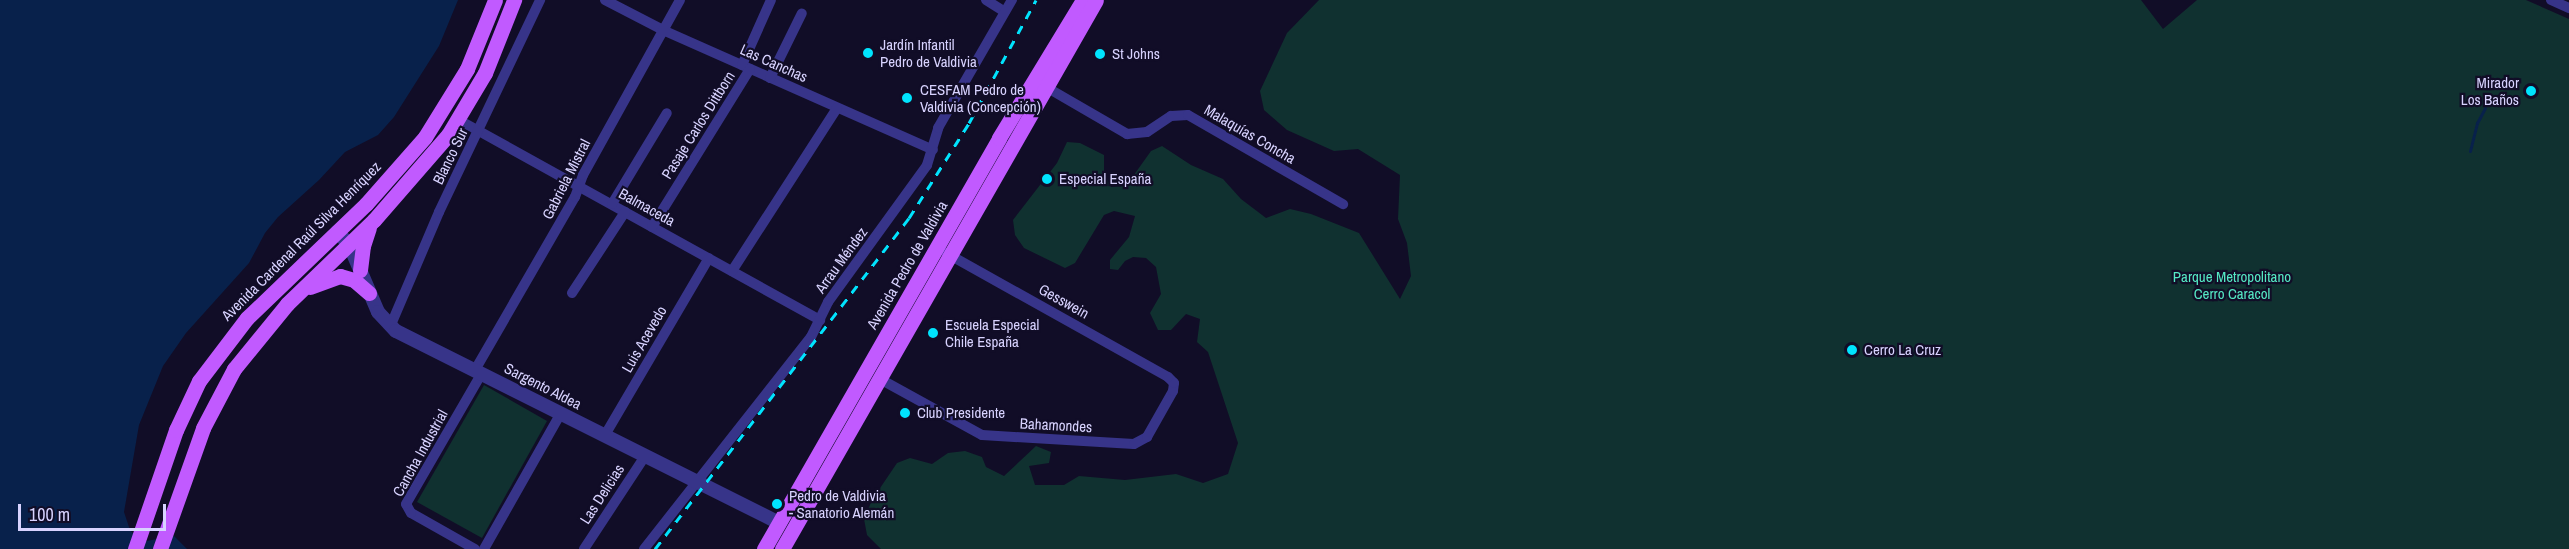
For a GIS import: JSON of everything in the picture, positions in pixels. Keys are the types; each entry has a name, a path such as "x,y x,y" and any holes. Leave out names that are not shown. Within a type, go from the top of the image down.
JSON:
{"main road":[{"name":"Avenida Cardenal Raúl Silva Henríquez","path":"135,549 165,461 190,398 222,348 262,303 398,170 436,121 467,69 495,0"},
{"path":"160,549 203,428 225,384 259,336 299,292 374,220 425,163 459,120 494,54 513,0"},
{"name":"Avenida Pedro de Valdivia","path":"784,546 880,379 944,252 1083,0"},
{"name":"Avenida Pedro de Valdivia","path":"764,549 1046,87 1096,0"},
{"path":"360,270 363,246 374,220"},
{"path":"299,292 329,278 340,276 354,280 369,293"},
{"path":"779,523 798,522"},
{"path":"779,523 785,531 784,546"}],"street":[{"name":"Blanco Sur","path":"390,327 440,212 540,0"},
{"name":"Las Canchas","path":"605,0 665,31 933,150"},
{"name":"Gabriela Mistral","path":"478,372 575,198 583,175 665,31 680,0"},
{"name":"Pasaje Carlos Dittborn","path":"652,227 746,67 771,0"},
{"path":"986,0 1005,12"},
{"name":"Arrau Méndez","path":"645,549 811,337 828,302 927,165 938,128 1012,0"},
{"path":"2551,0 2569,8"},
{"path":"770,78 802,13"},
{"name":"Malaquías Concha","path":"1046,87 1127,134 1147,132 1171,116 1188,116 1343,204"},
{"path":"732,271 837,108"},
{"path":"612,204 667,113"},
{"name":"Balmaceda","path":"459,120 820,320"},
{"path":"572,294 625,212"},
{"name":"Sargento Aldea","path":"337,232 349,244 378,312 390,327 779,523"},
{"name":"Gesswein","path":"944,252 1171,379 1174,383"},
{"name":"Luis Acevedo","path":"605,435 709,258"},
{"name":"Cancha Industrial","path":"475,549 411,513 406,504 478,372"},
{"name":"Bahamondes","path":"880,379 982,435 1134,444 1147,437 1174,389 1174,383"},
{"path":"484,549 561,414"},
{"name":"Las Delicias","path":"584,549 645,456"}],"green space":[{"name":"Parque Metropolitano Cerro Caracol","path":"1319,0 2141,0 2163,29 2197,0 2526,0 2569,19 2569,549 881,549 867,535 864,519 872,500 897,463 910,458 932,464 948,453 965,451 982,457 986,467 1004,476 1036,446 1051,452 1049,463 1029,466 1035,485 1064,485 1079,476 1125,480 1176,474 1203,483 1228,474 1238,443 1208,352 1197,342 1200,319 1186,314 1171,330 1158,330 1150,313 1161,294 1156,267 1146,258 1133,257 1125,261 1118,270 1110,269 1110,260 1129,237 1135,216 1114,211 1104,215 1075,263 1065,268 1024,248 1015,235 1013,220 1057,163 1067,142 1080,143 1104,155 1104,173 1111,187 1126,186 1151,151 1162,146 1191,165 1223,179 1241,199 1266,218 1290,209 1311,214 1359,233 1400,299 1411,276 1407,243 1398,219 1400,175 1358,149 1334,151 1287,130 1264,110 1260,91 1287,33"},
{"path":"484,385 547,421 482,538 417,502"}],"water":[{"path":"0,0 458,0 439,46 394,117 378,135 345,152 319,180 278,217 265,233 249,263 186,333 163,366 139,425 124,512 130,530 141,542 174,536 187,549 0,549"}],"waterway":[{"path":"2470,151 2477,123 2485,108"}],"railway":[{"path":"655,549 909,218 969,123 1036,0"}],"place":[{"name":"Jardín Infantil Pedro de Valdivia","path":"868,53"},
{"name":"St Johns","path":"1100,54"},
{"name":"Mirador Los Baños","path":"2531,91"},
{"name":"CESFAM Pedro de Valdivia (Concepción)","path":"907,98"},
{"name":"Especial España","path":"1047,179"},
{"name":"Escuela Especial Chile España","path":"933,333"},
{"name":"Cerro La Cruz","path":"1852,350"},
{"name":"Club Presidente","path":"905,413"},
{"name":"Pedro de Valdivia - Sanatorio Alemán","path":"777,504"}]}
